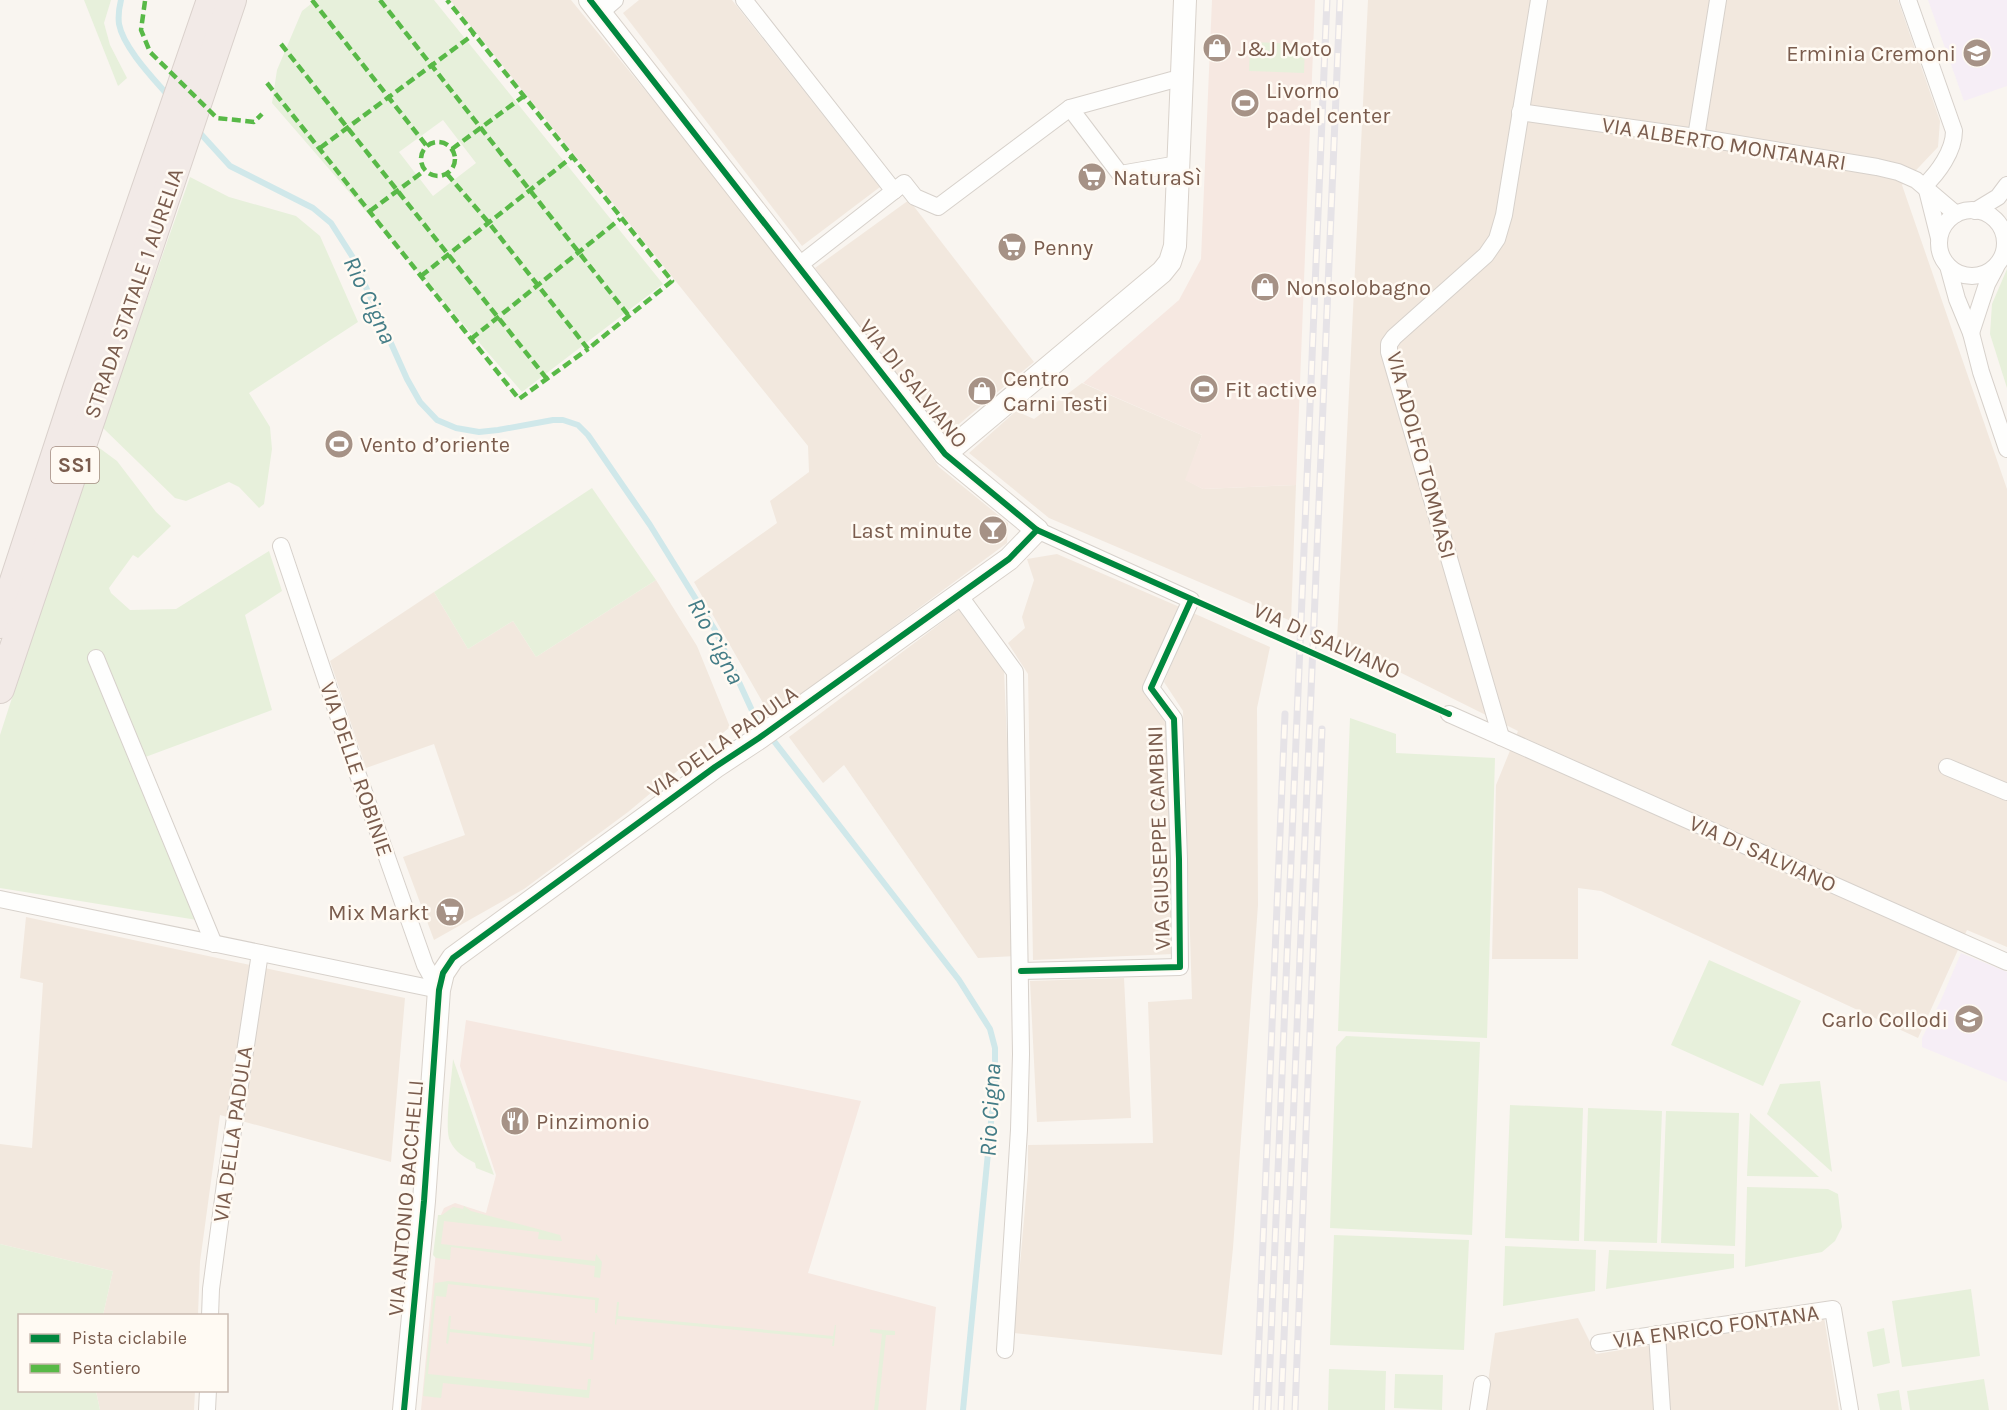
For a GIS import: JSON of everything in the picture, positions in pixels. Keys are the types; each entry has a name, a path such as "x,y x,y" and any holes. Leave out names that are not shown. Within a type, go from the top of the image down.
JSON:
{"highway":[{"name":"STRADA STATALE 1 AURELIA","path":"199,68 211,0"},
{"name":"STRADA STATALE 1 AURELIA","path":"0,689 140,239 199,68 232,0"},
{"name":"STRADA STATALE 1 AURELIA","path":"0,624 77,390 140,239"}],"street":[{"path":"744,0 894,191"},
{"path":"945,454 1166,268 1173,256 1185,0"},
{"name":"VIA ADOLFO TOMMASI","path":"1501,737 1389,352 1389,344 1493,247 1504,215 1539,0"},
{"path":"1696,137 1718,0"},
{"path":"1908,0 1954,131 1944,160 1926,188 1939,238 1940,253 1948,266 1957,300 1971,333 1981,372 2007,449"},
{"name":"VIA DI SALVIANO","path":"602,4 798,266 945,454 1037,530 1191,600"},
{"path":"798,266 904,183 915,197 938,207 1070,108 1172,80"},
{"path":"1070,108 1120,174 1178,164"},
{"name":"VIA ALBERTO MONTANARI","path":"1520,112 1696,137 1877,167 1907,176 1926,188 1956,214"},
{"path":"1939,238 1943,227 1956,214 1975,210 1998,197 2007,185"},
{"path":"1971,333 1987,284 2006,244 2000,225 1986,214 1975,210"},
{"path":"1948,266 1960,274 1976,276 1983,275 1996,266"},
{"name":"VIA DELLA PADULA","path":"439,990 444,973 453,958 715,767 1009,559 1037,530"},
{"name":"VIA DELLE ROBINIE","path":"281,546 421,954 439,990"},
{"path":"959,595 1015,672 1021,971 1020,1130 1005,1350"},
{"name":"VIA GIUSEPPE CAMBINI","path":"1021,971 1180,967 1174,719 1151,688 1191,600"},
{"path":"96,658 214,944"},
{"name":"VIA DI SALVIANO","path":"1449,714 2007,962"},
{"path":"1947,767 2007,792"},
{"path":"0,899 439,990"},
{"name":"VIA DELLA PADULA","path":"210,1314 211,1289 225,1184 260,953"},
{"name":"VIA ANTONIO BACCHELLI","path":"404,1410 424,1201 439,990"},
{"name":"VIA ENRICO FONTANA","path":"1599,1343 1833,1309 1850,1410"},
{"path":"1657,1334 1662,1410"},
{"path":"1479,1410 1482,1384"},
{"path":"207,1410 208,1392"}],"shaded area":[{"path":"450,0 571,0 800,279 939,467 1008,523 1007,543 771,717 694,582 777,523 770,501 809,472 808,446"},
{"path":"639,0 732,0 880,187 802,246 623,13"},
{"path":"1212,0 1315,0 1296,485 1203,489 1185,480 1202,435 1083,383 1179,300 1201,259"},
{"path":"1368,0 1898,0 1940,121 1938,147 1902,185 2007,489 2007,947 1967,930 1918,1038 1601,891 1578,888 1578,959 1492,959 1496,785 1518,731 1337,641"},
{"name":"Erminia Cremoni","path":"1928,0 2007,0 2007,86 1964,101"},
{"path":"909,200 1034,362 942,438 815,268"},
{"path":"1082,383 1202,435 1186,480 1203,489 1296,485 1291,621 1049,518 969,453 1016,411 1034,419"},
{"path":"1057,554 1182,608 1143,686 1169,728 1174,954 1033,960 1028,674 1008,643 1025,628 1022,617 1034,580 1027,559"},
{"path":"656,580 697,646 730,727 628,812 524,889 434,940 403,857 465,835 434,744 366,768 330,661 434,592 468,649 513,621 536,657"},
{"path":"961,608 1004,670 1016,956 978,958 844,765 823,783 789,737"},
{"path":"1193,613 1270,647 1257,708 1258,905 1233,1248 1222,1355 1014,1333 1028,1174 1028,1145 1153,1143 1148,1002 1192,999 1183,711 1164,682"},
{"path":"26,917 405,998 391,1162 220,1115 200,1262 198,1314 103,1314 113,1271 0,1244 0,1144 32,1148 43,983 20,978"},
{"name":"Carlo Collodi","path":"1961,953 2007,972 2007,1082 1922,1047 1922,1038"},
{"path":"1124,978 1131,1118 1037,1122 1030,981"},
{"path":"466,1020 861,1101 808,1273 936,1307 926,1410 421,1410 439,1219 444,1208 455,1203 486,1213 496,1175 460,1066"},
{"path":"1824,1317 1839,1410 1484,1410 1495,1333 1578,1318 1596,1354"},
{"path":"96,1392 195,1392 194,1410 100,1410"}],"green space":[{"path":"84,0 111,0 104,23 110,45 127,78 118,86"},
{"path":"316,0 434,0 663,284 522,392 272,103 277,70 302,11","holes":["443,120 476,163 433,196 399,152"]},
{"path":"1250,42 1305,44 1304,73 1249,71"},
{"path":"190,177 229,197 296,216 320,236 358,322 249,393 270,427 272,449 264,504 259,508 239,487 229,482 186,501 175,498 102,427"},
{"path":"2007,269 2007,388 1990,334 1992,304"},
{"path":"94,444 117,461 156,512 171,526 138,558 133,555 109,588 111,593 130,610 176,609 269,551 282,591 245,615 272,710 140,759 197,920 0,888 0,735"},
{"path":"592,488 656,580 536,657 513,621 468,649 434,592"},
{"path":"1350,718 1396,734 1396,753 1495,758 1487,1038 1338,1031"},
{"path":"1709,960 1801,1001 1763,1086 1671,1045"},
{"path":"1346,1036 1480,1042 1472,1235 1330,1228 1336,1047"},
{"path":"453,1059 494,1175 476,1168 475,1163 458,1152 450,1141 448,1114"},
{"path":"1820,1081 1832,1172 1767,1114 1780,1084"},
{"path":"1510,1105 1583,1108 1579,1241 1505,1238"},
{"path":"1588,1108 1662,1111 1657,1243 1584,1241"},
{"path":"1666,1111 1739,1113 1735,1246 1661,1243"},
{"path":"1750,1113 1819,1177 1747,1176"},
{"path":"1747,1187 1828,1189 1838,1194 1842,1227 1835,1241 1822,1252 1745,1267"},
{"path":"464,1206 471,1211 560,1235 562,1241 538,1239 539,1232 444,1221 441,1244 595,1261 596,1254 602,1262 600,1278 594,1277 595,1266 451,1247 450,1260 436,1258 433,1255 438,1215 442,1215 453,1207 463,1209"},
{"path":"1334,1235 1469,1240 1464,1350 1330,1345"},
{"path":"0,1244 113,1271 103,1314 18,1314 18,1392 96,1392 100,1410 0,1410"},
{"path":"1505,1246 1596,1250 1595,1291 1503,1306"},
{"path":"1609,1250 1734,1254 1734,1268 1606,1289"},
{"path":"448,1281 599,1298 597,1313 595,1313 595,1300 448,1284 446,1297 436,1296 428,1374 587,1390 588,1379 591,1379 589,1398 443,1383 441,1398 423,1396 435,1283"},
{"path":"1971,1289 1980,1356 1902,1367 1892,1301"},
{"path":"617,1302 619,1302 618,1316 833,1336 836,1325 834,1346 832,1346 833,1339 617,1319 616,1325"},
{"path":"449,1316 451,1316 450,1329 592,1344 593,1332 595,1332 593,1360 590,1360 591,1347 450,1332 448,1344 446,1343"},
{"path":"1884,1328 1890,1363 1873,1367 1867,1332"},
{"path":"870,1329 895,1331 895,1335 886,1335 878,1410 874,1410 882,1334 870,1332"},
{"path":"1329,1369 1386,1371 1385,1410 1328,1410"},
{"path":"1395,1374 1443,1375 1442,1410 1394,1408"},
{"path":"1984,1379 1989,1410 1910,1410 1907,1391"},
{"path":"1899,1390 1902,1410 1880,1410 1877,1394"}],"waterway":[{"name":"Rio Cigna","path":"121,0 119,24 126,42 165,92"},
{"name":"Rio Cigna","path":"200,133 230,166 313,208 331,223 352,256 407,379 420,402 437,420 456,428 479,432 563,420 578,425 588,435 650,525 715,630 755,717 764,728"},
{"name":"Rio Cigna","path":"770,736 959,980 990,1029 995,1048 995,1081 963,1410"}],"railway":[{"path":"1268,1410 1327,0"},
{"path":"1281,1410 1340,0"},
{"path":"1256,1410 1285,714"},
{"path":"1295,1410 1322,729"}],"marked path":[{"path":"312,0 426,145"},
{"path":"380,0 629,316"},
{"path":"447,0 672,281 588,349 489,223 447,174"},
{"path":"145,1 141,30 150,52 217,118 254,122 262,114"},
{"path":"320,148 474,34"},
{"path":"281,44 547,379"},
{"path":"267,83 519,399 588,349"},
{"path":"452,149 524,96"},
{"path":"438,142 450,147 455,159 450,171 438,176 426,171 421,159 426,147 438,142"},
{"path":"421,276 572,157"},
{"path":"370,211 424,171"},
{"path":"471,339 620,219"}],"cycle path":[{"path":"590,0 945,454 1037,530 1449,714"},
{"path":"404,1410 424,1201 439,990 443,973 453,958 715,767 1009,559 1037,530"},
{"path":"1021,971 1180,967 1174,719 1151,688 1191,600"}],"place":[{"name":"J&J Moto","path":"1217,48"},
{"name":"Erminia Cremoni","path":"1977,53"},
{"name":"Livorno padel center","path":"1245,103"},
{"name":"NaturaSì","path":"1092,177"},
{"name":"Penny","path":"1012,247"},
{"name":"Nonsolobagno","path":"1265,287"},
{"name":"Fit active","path":"1204,389"},
{"name":"Centro Carni Testi","path":"982,391"},
{"name":"Vento d’oriente","path":"339,444"},
{"name":"Last minute","path":"993,530"},
{"name":"Mix Markt","path":"450,912"},
{"name":"Carlo Collodi","path":"1969,1019"},
{"name":"Pinzimonio","path":"515,1121"}]}
